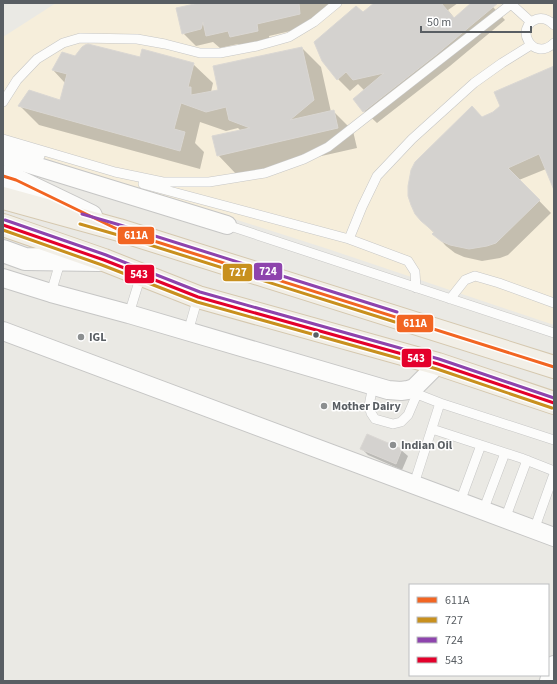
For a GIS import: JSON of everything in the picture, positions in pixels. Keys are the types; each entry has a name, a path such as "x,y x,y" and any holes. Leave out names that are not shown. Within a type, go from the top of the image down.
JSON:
{"main road":[{"path":"3,198 119,230 554,367"},
{"path":"3,225 104,260 198,297 438,364 554,403"}],"street":[{"path":"3,156 227,225"},
{"path":"3,176 16,180 119,230"},
{"path":"3,251 25,259 104,260"},
{"path":"3,278 388,390 412,392 414,388 438,364"},
{"path":"3,331 554,537"},
{"path":"549,681 554,665"}],"lane":[{"path":"3,102 17,80 37,59 69,41 80,38 137,39 200,53 220,53 257,46 289,37 314,22 337,3"},
{"path":"3,139 115,172 163,182 209,182 265,173 304,159 328,147 510,4 531,22"},
{"path":"553,22 540,18 531,22 526,31 526,36 528,41 535,48 545,49 554,43"},
{"path":"349,239 377,176 412,139 474,83 531,45"},
{"path":"3,146 349,239 408,261 415,272 416,288"},
{"path":"227,225 554,333"},
{"path":"51,293 61,259"},
{"path":"129,314 141,275"},
{"path":"450,299 465,280 475,276 554,303"},
{"path":"188,332 198,297"},
{"path":"373,386 369,406 375,419 393,424 401,422 408,415 412,392 440,403 554,440"},
{"path":"414,484 440,403"},
{"path":"432,429 527,460 554,471"},
{"path":"460,502 480,445"},
{"path":"483,511 505,453"},
{"path":"505,519 527,460"},
{"path":"534,530 554,474"}],"shaded area":[{"path":"56,3 554,3 554,325 328,249 3,145 3,37"}],"building":[{"path":"199,3 299,3 300,14 257,24 258,31 230,37 228,31 206,36 203,22 201,29 182,34 176,8"},
{"path":"374,3 441,3 454,18 471,3 498,3 437,54 363,112 353,99 384,73 353,80 346,72 337,80 322,61 314,42 356,6 363,12"},
{"path":"88,44 140,57 142,49 194,63 188,87 191,87 191,95 218,90 213,66 302,47 314,100 290,120 334,110 338,128 217,156 212,136 250,128 229,120 226,107 206,112 181,103 174,129 185,132 180,151 18,106 29,90 60,100 67,74 52,70 62,52 75,56 82,47"},
{"path":"554,66 554,190 539,154 508,168 540,200 496,243 469,249 450,245 441,241 432,234 434,232 415,214 408,196 411,170 415,162 472,106 482,117 493,112 500,106 494,92"},
{"path":"367,434 402,449 396,464 360,449"}],"transit line":[{"name":"611A","path":"3,176 16,180 119,230 554,367"},
{"name":"724","path":"82,214 397,312"},
{"name":"724","path":"5,220 106,255 200,292 439,359 554,398"},
{"name":"727","path":"80,224 395,322"},
{"name":"543","path":"3,225 104,260 198,297 438,364 554,403"},
{"name":"727","path":"3,230 102,265 197,302 437,369 552,408"}],"place":[{"name":"IGL","path":"81,337"},
{"name":"Mother Dairy","path":"324,406"},
{"name":"Indian Oil","path":"393,445"}]}
